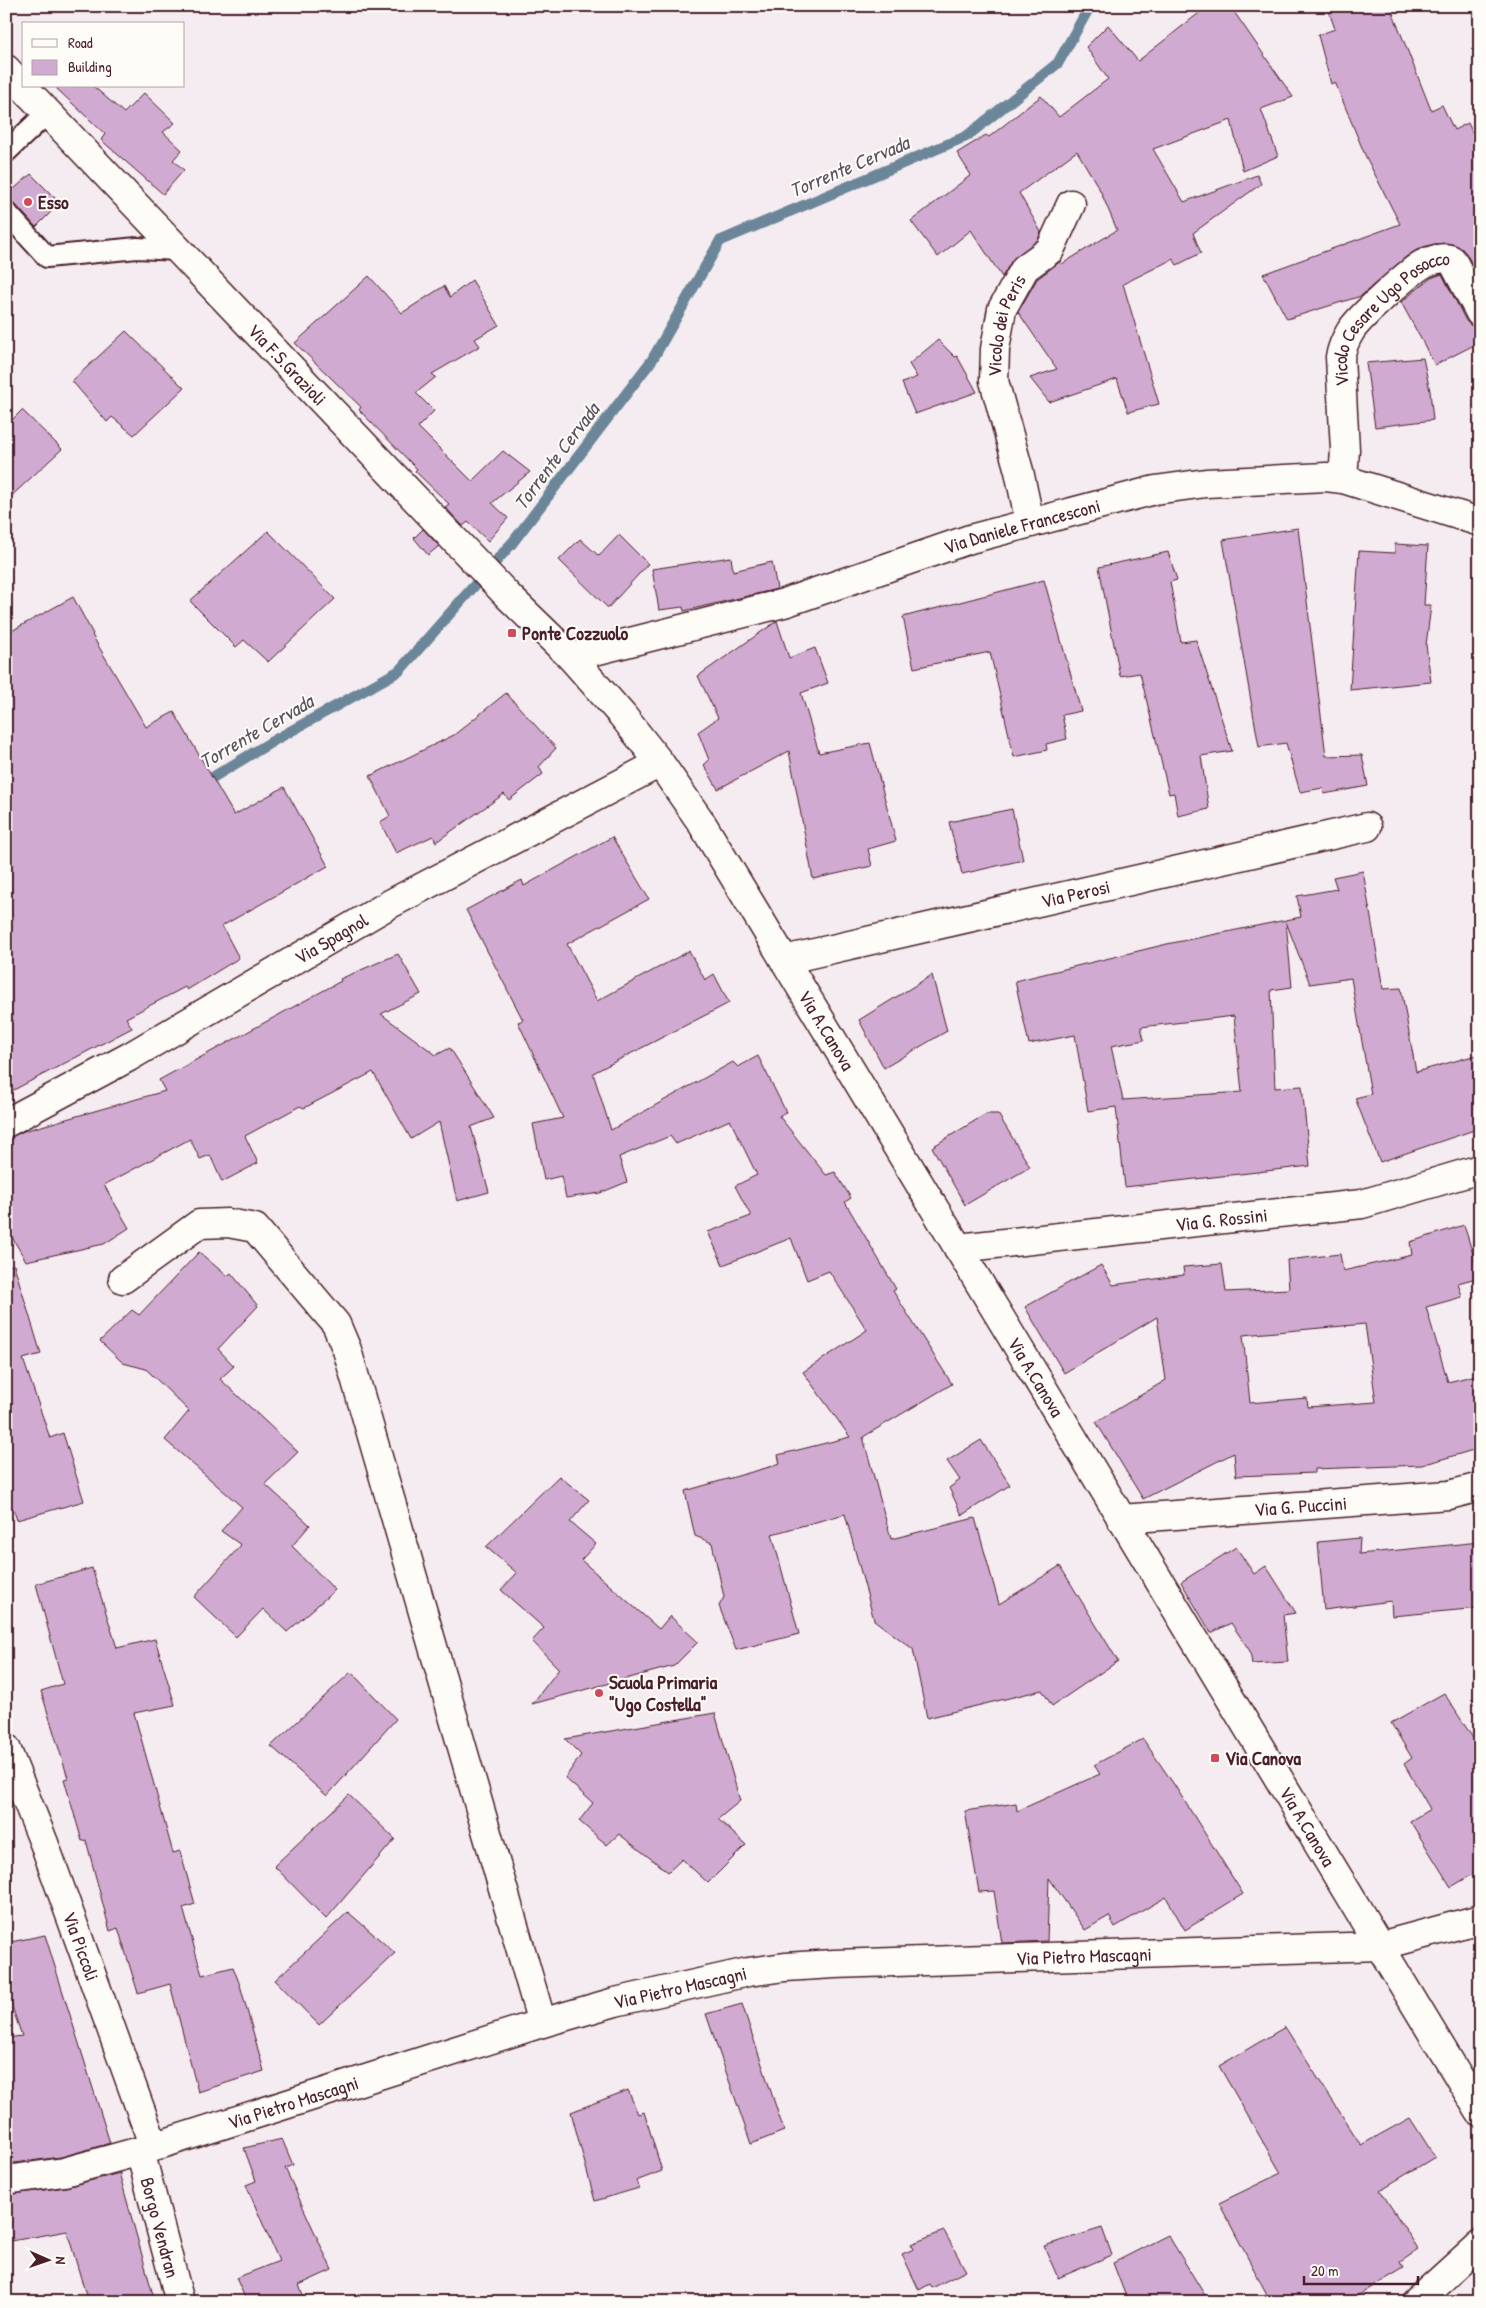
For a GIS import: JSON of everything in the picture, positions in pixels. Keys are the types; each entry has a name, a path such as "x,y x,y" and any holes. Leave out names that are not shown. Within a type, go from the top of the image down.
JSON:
{"street":[{"name":"Via F.S.Grazioli","path":"6,69 22,86"},
{"name":"Via F.S.Grazioli","path":"24,88 474,561 571,657"},
{"name":"Vicolo dei Peris","path":"1030,523 1019,471 994,381 995,349 1002,310 1025,268 1050,250 1071,204"},
{"name":"Vicolo Cesare Ugo Posocco","path":"1343,479 1344,450 1340,357 1342,346 1350,331 1418,268 1424,264 1447,257 1452,260 1480,313"},
{"name":"Via Daniele Francesconi","path":"571,657 784,603 970,539 1155,490 1182,485 1307,477 1343,479 1480,522"},
{"name":"Via A.Canova","path":"571,657 660,762 701,822 1480,2112"},
{"name":"Via Spagnol","path":"6,1123 129,1056 390,904 660,762"},
{"name":"Via Perosi","path":"784,960 1367,827"},
{"name":"Via G. Rossini","path":"958,1248 1362,1204 1480,1169"},
{"path":"123,1279 199,1224 228,1224 255,1228 336,1324 347,1350 542,2023"},
{"name":"Via G. Puccini","path":"1121,1519 1449,1495 1480,1487"},
{"name":"Via Piccoli","path":"6,1748 44,1843 147,2149"},
{"name":"Via Pietro Mascagni","path":"6,2180 64,2172 147,2149 542,2023 615,2002 706,1981 785,1967 1380,1946 1480,1919"},
{"name":"Borgo Vendran","path":"147,2149 180,2302"},
{"path":"1416,2302 1480,2244"}],"lane":[{"path":"6,152 47,113"},
{"path":"6,212 47,257 137,248 178,250"}],"building":[{"path":"1208,6 1230,6 1293,97 1261,109 1278,156 1243,171 1231,120 1153,149 1184,202 1257,175 1261,184 1193,233 1201,253 1177,265 1173,259 1123,284 1159,404 1128,412 1117,379 1049,402 1030,378 1057,369 1018,312 1037,279 1061,261 1062,264 1117,230 1100,190 1077,151 1019,193 1041,232 1038,240 1012,260 1002,277 971,230 938,257 911,221 971,175 957,153 986,135 989,137 1041,96 1059,117 1108,79 1086,47 1108,25 1138,61"},
{"path":"1327,6 1390,6 1431,110 1442,105 1454,130 1468,123 1480,149 1480,279 1466,253 1458,246 1447,243 1434,244 1420,248 1407,256 1361,296 1287,319 1263,274 1400,224 1365,155 1335,82 1331,84 1318,35 1335,29"},
{"path":"95,88 124,113 144,93 175,123 163,132 182,150 173,160 184,170 163,194 101,140 105,134 57,89"},
{"path":"31,174 60,203 36,227 15,204 6,200 6,196"},
{"path":"1442,274 1466,321 1480,329 1480,342 1435,365 1401,302 1431,278"},
{"path":"369,276 402,313 444,286 450,297 472,280 499,325 475,339 480,346 432,374 436,377 416,393 434,411 418,427 472,481 503,451 530,472 492,503 508,518 488,541 468,522 463,526 445,507 449,504 415,471 417,469 359,410 361,407 295,343"},
{"path":"126,331 184,388 134,435 112,417 107,422 72,381"},
{"path":"938,340 955,357 957,356 977,392 915,414 902,383 917,377 909,364"},
{"path":"1423,358 1430,391 1433,420 1375,427 1366,363"},
{"path":"22,410 62,449 6,501 6,426"},
{"path":"1298,528 1326,756 1362,755 1368,786 1324,794 1323,788 1300,792 1286,743 1259,747 1223,540"},
{"path":"423,529 439,546 428,555 414,538"},
{"path":"268,531 335,599 268,662 244,640 236,647 190,601"},
{"path":"619,535 648,564 608,608 559,560 580,539 599,556"},
{"path":"1395,544 1428,546 1424,605 1431,605 1426,645 1431,682 1350,690 1359,551 1395,553"},
{"path":"1168,552 1177,580 1170,582 1181,642 1196,640 1232,751 1201,756 1209,809 1178,816 1174,793 1169,794 1140,673 1120,676 1099,567"},
{"path":"731,557 733,571 772,562 777,589 684,611 683,607 659,610 652,569"},
{"path":"1044,580 1081,711 1062,715 1067,739 1046,744 1047,750 1014,757 990,652 914,668 903,617"},
{"path":"73,597 92,635 146,727 174,712 234,815 284,787 328,866 222,926 239,958 187,990 185,987 126,1018 132,1028 6,1094 6,634"},
{"path":"777,621 789,658 815,648 828,683 801,693 819,753 870,743 896,841 868,849 872,866 813,879 789,751 718,789 704,765 709,760 698,732 718,718 698,676"},
{"path":"506,693 556,748 539,767 543,774 509,800 504,794 436,842 433,836 396,853 380,822 390,816 370,776 454,735"},
{"path":"1012,809 1023,860 962,874 949,822"},
{"path":"612,837 649,899 567,944 597,1001 689,951 705,980 714,974 729,1003 593,1073 611,1130 733,1062 738,1067 758,1056 786,1112 779,1116 826,1175 835,1172 851,1198 845,1202 896,1289 893,1291 952,1384 863,1437 891,1539 975,1518 999,1604 1060,1566 1118,1661 1052,1706 1042,1690 927,1718 913,1649 874,1620 845,1514 772,1534 799,1634 736,1650 719,1606 724,1597 712,1543 695,1536 685,1491 780,1464 778,1455 850,1437 803,1372 867,1330 829,1271 807,1280 791,1238 723,1265 708,1232 751,1216 735,1186 757,1175 730,1120 676,1144 670,1136 619,1157 627,1182 600,1193 566,1198 561,1176 544,1180 533,1124 563,1118 518,1022 523,1020 466,910 522,880 524,886"},
{"path":"1363,871 1383,989 1401,988 1416,1072 1480,1054 1480,1128 1380,1162 1355,1098 1371,1094 1351,978 1310,984 1286,922 1292,987 1271,990 1275,1088 1302,1086 1310,1166 1125,1187 1116,1107 1088,1111 1075,1035 1029,1044 1015,981 1167,944 1301,917 1297,896 1337,889 1333,877","holes":["1234,1016 1242,1092 1123,1100 1111,1046 1144,1040 1141,1027"]},
{"path":"398,954 421,994 381,1014 436,1055 450,1048 494,1118 471,1127 489,1192 457,1201 439,1122 411,1139 373,1072 304,1108 300,1106 245,1136 258,1163 222,1182 210,1155 200,1159 190,1139 104,1185 129,1228 104,1244 26,1261 6,1227 6,1139 24,1131 165,1091 159,1080 341,981 340,979"},
{"path":"932,975 947,1031 884,1068 859,1020"},
{"path":"986,1114 998,1114 1030,1167 965,1205 932,1147"},
{"path":"1464,1225 1480,1277 1458,1283 1462,1297 1426,1307 1448,1382 1480,1374 1480,1448 1422,1465 1315,1469 1315,1473 1236,1476 1234,1453 1143,1499 1096,1422 1166,1380 1157,1317 1064,1373 1025,1307 1101,1265 1113,1285 1184,1275 1183,1267 1222,1264 1226,1292 1289,1289 1287,1260 1340,1254 1343,1271 1412,1255 1410,1242","holes":["1365,1324 1376,1402 1308,1407 1307,1398 1250,1403 1243,1335"]},
{"path":"199,1252 227,1276 231,1273 258,1306 218,1349 234,1366 220,1379 298,1452 265,1484 310,1525 292,1546 335,1590 287,1632 263,1609 236,1637 194,1597 241,1545 221,1531 242,1507 165,1440 189,1411 146,1369 123,1363 100,1341 132,1310 139,1315"},
{"path":"14,1265 41,1354 23,1359 50,1438 63,1433 84,1501 17,1520 13,1508 6,1510 6,1266"},
{"path":"981,1440 1010,1485 962,1515 949,1488 960,1480 947,1461"},
{"path":"559,1476 589,1500 570,1522 596,1544 581,1560 659,1629 670,1616 698,1642 674,1666 532,1704 559,1669 532,1641 544,1628 501,1590 517,1573 486,1547"},
{"path":"1360,1538 1359,1554 1480,1542 1480,1608 1392,1616 1391,1601 1324,1610 1318,1542"},
{"path":"1236,1547 1254,1574 1266,1566 1296,1613 1283,1615 1288,1662 1252,1664 1250,1651 1231,1623 1211,1633 1181,1582"},
{"path":"92,1568 117,1648 155,1639 175,1705 134,1713 173,1853 180,1851 195,1904 183,1908 202,1975 233,1967 240,1985 264,2071 198,2092 170,1984 138,1993 118,1928 110,1931 86,1840 82,1841 64,1779 68,1778 41,1691 63,1684 36,1584"},
{"path":"351,1672 396,1719 327,1796 271,1746"},
{"path":"1444,1693 1480,1749 1480,1870 1451,1887 1410,1821 1430,1809 1404,1764 1412,1758 1391,1723"},
{"path":"715,1713 740,1801 718,1819 746,1845 708,1883 682,1859 668,1872 619,1834 607,1845 579,1821 593,1803 565,1778 581,1755 565,1739"},
{"path":"1143,1739 1243,1894 1185,1930 1166,1897 1115,1927 1109,1916 1085,1930 1049,1878 1047,1941 1002,1943 994,1891 979,1892 965,1811 1016,1803 1017,1811 1100,1774 1094,1765"},
{"path":"349,1795 395,1839 326,1919 274,1866"},
{"path":"348,1912 395,1953 319,2025 275,1980"},
{"path":"45,1935 110,2143 61,2157 6,2164 6,2038 22,2036 6,1989 6,1943"},
{"path":"742,2004 784,2131 751,2144 706,2014"},
{"path":"1285,2027 1361,2145 1410,2118 1435,2157 1380,2190 1419,2250 1401,2262 1404,2268 1347,2302 1271,2302 1219,2203 1281,2173 1219,2066"},
{"path":"628,2090 638,2114 644,2112 662,2171 636,2181 639,2188 595,2201 571,2112"},
{"path":"282,2139 293,2165 285,2168 332,2270 299,2285 306,2302 247,2302 236,2278 279,2261 246,2185 256,2181 244,2148"},
{"path":"120,2173 155,2302 88,2302 67,2231 6,2242 6,2195 66,2187"},
{"path":"1102,2228 1112,2255 1058,2278 1044,2246"},
{"path":"944,2231 966,2271 932,2288 930,2284 919,2290 902,2254 914,2249 911,2244"},
{"path":"1168,2235 1209,2302 1128,2302 1113,2263"}],"waterway":[{"name":"Torrente Cervada","path":"200,785 273,741 399,671 513,542 652,360 720,241 967,136 1058,63 1090,6"}],"place":[{"name":"Esso","path":"28,202"},
{"name":"Ponte Cozzuolo","path":"512,633"},
{"name":"Scuola Primaria \"Ugo Costella\"","path":"599,1693"},
{"name":"Via Canova","path":"1215,1758"}]}
